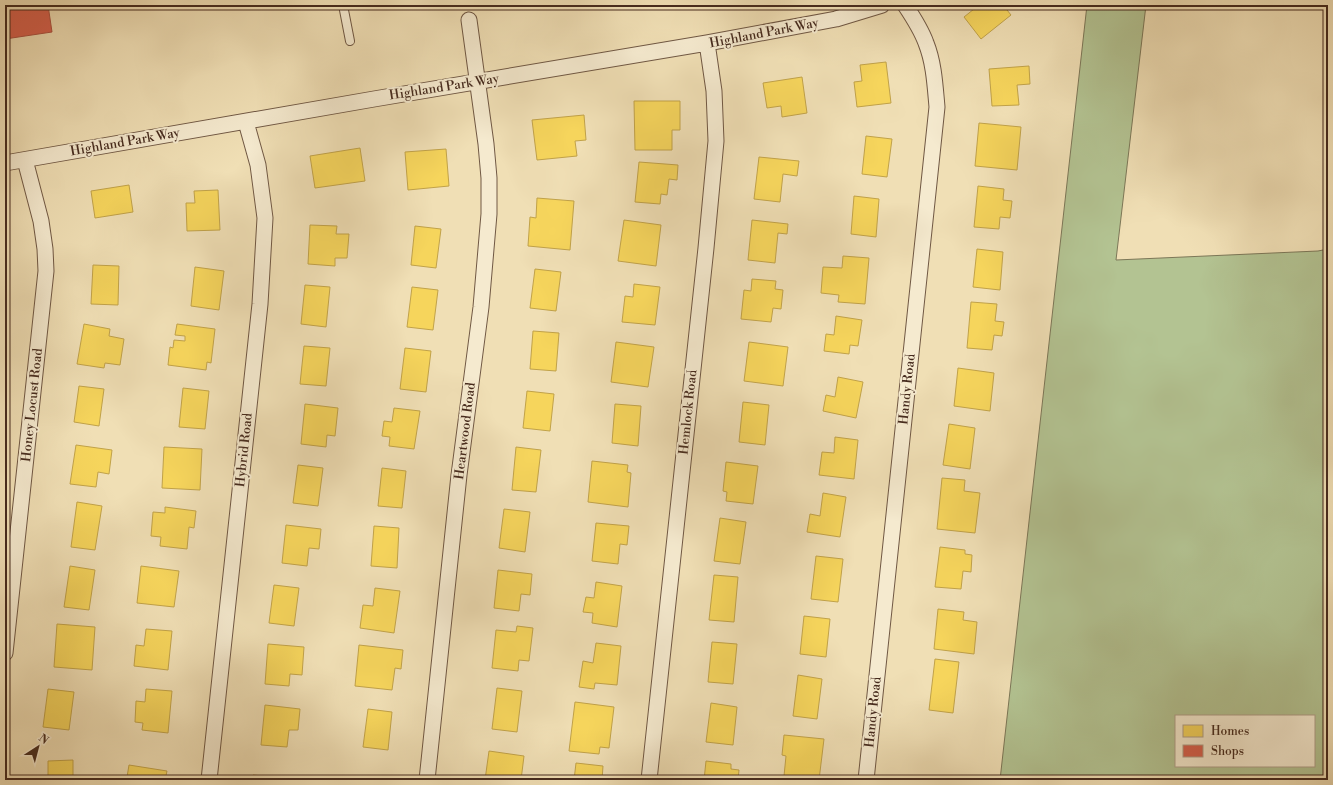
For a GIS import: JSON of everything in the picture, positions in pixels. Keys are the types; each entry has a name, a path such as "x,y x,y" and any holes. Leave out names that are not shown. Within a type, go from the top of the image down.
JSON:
{"street":[{"name":"Highland Park Way","path":"5,163 707,43 836,19 882,5"},
{"name":"Handy Road","path":"866,780 937,107 934,71 926,43 905,5"},
{"name":"Heartwood Road","path":"427,780 459,475 481,307 489,214 489,178 486,144 469,20"},
{"name":"Hemlock Road","path":"648,780 706,248 716,141 714,91 707,43"},
{"name":"Hybrid Road","path":"209,780 260,304 265,218 258,165 246,122"},
{"name":"Honey Locust Road","path":"5,653 46,271 41,221 25,160"}],"lane":[{"path":"343,5 350,41"}],"green space":[{"path":"1087,5 1146,5 1116,260 1318,251 1328,249 1328,780 1000,780"}],"building: Homes":[{"path":"979,5 1003,5 1011,15 981,39 964,17"},
{"path":"886,62 891,103 857,107 854,82 862,81 860,65"},
{"path":"1029,66 1030,84 1017,85 1019,105 992,106 989,69"},
{"path":"802,77 807,113 782,117 781,106 767,108 763,83"},
{"path":"634,101 680,101 680,130 672,130 672,150 635,150"},
{"path":"584,115 586,140 575,141 577,156 537,160 532,120"},
{"path":"979,123 1021,127 1017,170 975,166"},
{"path":"866,136 892,139 887,177 862,174"},
{"path":"360,148 365,181 315,188 310,156"},
{"path":"446,149 449,186 408,190 405,152"},
{"path":"759,157 799,161 797,176 783,174 780,202 754,199"},
{"path":"639,162 678,165 677,180 669,179 667,195 661,194 660,204 635,202"},
{"path":"129,185 133,212 95,218 91,191"},
{"path":"978,186 1004,189 1003,200 1012,201 1010,218 1000,217 999,229 974,227"},
{"path":"218,190 220,230 187,231 186,203 195,203 194,191"},
{"path":"854,196 879,199 876,237 851,234"},
{"path":"537,198 574,201 570,250 528,246 530,217 536,218"},
{"path":"624,220 661,225 656,266 618,261"},
{"path":"752,220 788,224 787,234 778,233 775,263 748,260"},
{"path":"310,225 337,226 336,234 349,234 347,258 335,258 335,266 308,264"},
{"path":"415,226 441,229 436,268 411,265"},
{"path":"977,249 1003,252 1000,290 973,287"},
{"path":"843,256 869,258 865,304 838,302 839,295 821,293 823,267 842,268"},
{"path":"93,265 119,266 118,305 91,304"},
{"path":"195,267 224,271 219,310 191,306"},
{"path":"535,269 561,272 556,311 530,308"},
{"path":"752,279 776,281 775,289 783,290 781,309 773,308 771,322 741,319 744,290 751,291"},
{"path":"634,284 660,287 655,325 622,322 625,296 633,297"},
{"path":"305,285 330,287 326,327 301,324"},
{"path":"412,287 438,290 433,330 407,327"},
{"path":"971,302 997,304 995,321 1004,322 1002,336 994,335 992,350 967,348"},
{"path":"836,316 862,320 858,346 850,345 849,354 824,351 826,334 834,335"},
{"path":"84,324 110,329 109,336 124,339 120,365 105,363 104,368 77,364"},
{"path":"177,324 215,329 211,363 207,362 206,370 168,365 170,347 173,348 174,340 185,341 185,336 175,335"},
{"path":"533,331 559,333 556,371 530,369"},
{"path":"616,342 654,347 648,387 611,382"},
{"path":"749,342 788,347 783,386 744,381"},
{"path":"304,346 330,348 326,386 300,384"},
{"path":"405,348 431,351 426,392 400,389"},
{"path":"958,368 994,373 990,411 954,406"},
{"path":"838,377 863,382 856,418 823,411 826,395 835,397"},
{"path":"79,386 104,389 99,426 74,422"},
{"path":"183,388 209,391 205,429 179,427"},
{"path":"527,391 554,394 550,431 523,428"},
{"path":"743,402 769,405 765,445 739,442"},
{"path":"305,404 338,408 335,436 327,435 326,447 301,444"},
{"path":"615,404 641,406 638,446 612,443"},
{"path":"394,408 420,411 414,449 389,446 390,437 382,436 384,421 392,422"},
{"path":"949,424 975,428 970,469 943,465"},
{"path":"835,437 858,440 854,479 819,475 822,452 834,453"},
{"path":"76,445 112,450 109,474 98,472 96,487 70,484"},
{"path":"164,447 202,449 200,490 162,488"},
{"path":"516,447 541,450 536,492 512,490"},
{"path":"592,461 628,465 627,472 631,473 628,507 588,502"},
{"path":"726,462 758,466 753,504 726,501 727,492 723,491"},
{"path":"298,465 323,468 318,506 293,503"},
{"path":"382,468 406,471 402,508 378,506"},
{"path":"942,478 965,480 964,491 980,493 975,533 937,529"},
{"path":"823,493 846,497 840,537 807,532 810,514 820,516"},
{"path":"77,502 102,506 95,550 71,547"},
{"path":"165,507 196,511 194,528 189,527 187,549 160,546 161,537 151,536 153,512 165,513"},
{"path":"504,509 530,512 525,552 499,548"},
{"path":"720,518 746,522 740,564 714,561"},
{"path":"596,523 629,526 627,545 620,544 618,564 592,561"},
{"path":"286,525 321,529 319,549 309,548 307,566 282,563"},
{"path":"374,526 399,528 397,568 371,566"},
{"path":"940,547 965,550 965,554 972,555 971,572 963,571 961,589 935,587"},
{"path":"816,556 843,559 838,602 811,599"},
{"path":"70,566 95,570 89,610 64,607"},
{"path":"141,566 179,571 174,607 137,603"},
{"path":"498,570 532,574 530,595 521,594 519,611 494,608"},
{"path":"714,575 738,577 734,622 709,620"},
{"path":"596,582 622,586 617,627 592,623 593,613 583,612 586,597 594,598"},
{"path":"274,585 299,588 294,626 269,623"},
{"path":"375,588 400,591 394,633 360,628 363,605 373,606"},
{"path":"938,609 964,612 963,620 977,622 974,654 934,649"},
{"path":"804,616 830,619 826,657 800,654"},
{"path":"57,624 95,627 92,670 54,667"},
{"path":"517,626 533,628 529,661 519,660 518,671 492,668 496,630 516,632"},
{"path":"146,629 172,631 168,670 134,666 136,645 144,646"},
{"path":"712,642 737,644 733,684 708,682"},
{"path":"596,643 621,646 617,685 595,683 594,689 579,687 583,661 593,663"},
{"path":"268,644 304,647 302,675 290,674 289,686 265,684"},
{"path":"359,645 403,650 401,669 395,668 392,690 355,686"},
{"path":"935,659 959,662 953,713 929,710"},
{"path":"798,675 822,679 817,719 793,716"},
{"path":"497,688 522,691 517,732 492,729"},
{"path":"48,689 74,692 69,730 43,727"},
{"path":"146,689 172,691 168,733 142,730 143,723 135,722 136,701 145,702"},
{"path":"575,702 614,707 609,748 600,747 599,754 569,751"},
{"path":"711,703 737,707 733,745 706,742"},
{"path":"265,705 300,709 298,730 289,730 287,747 261,745"},
{"path":"368,709 392,712 388,750 363,747"},
{"path":"784,735 824,739 819,780 784,776 786,756 782,755"},
{"path":"489,751 524,756 521,780 485,780"},
{"path":"73,760 73,780 48,780 48,761"},
{"path":"706,761 731,764 731,769 739,770 738,780 704,780"},
{"path":"576,763 603,766 602,780 574,780"},
{"path":"129,765 167,771 165,780 116,780 117,776 127,777"},
{"path":"253,775 294,779 294,780 253,780"}],"building: Shops":[{"path":"5,5 48,5 52,32 5,39"}]}
